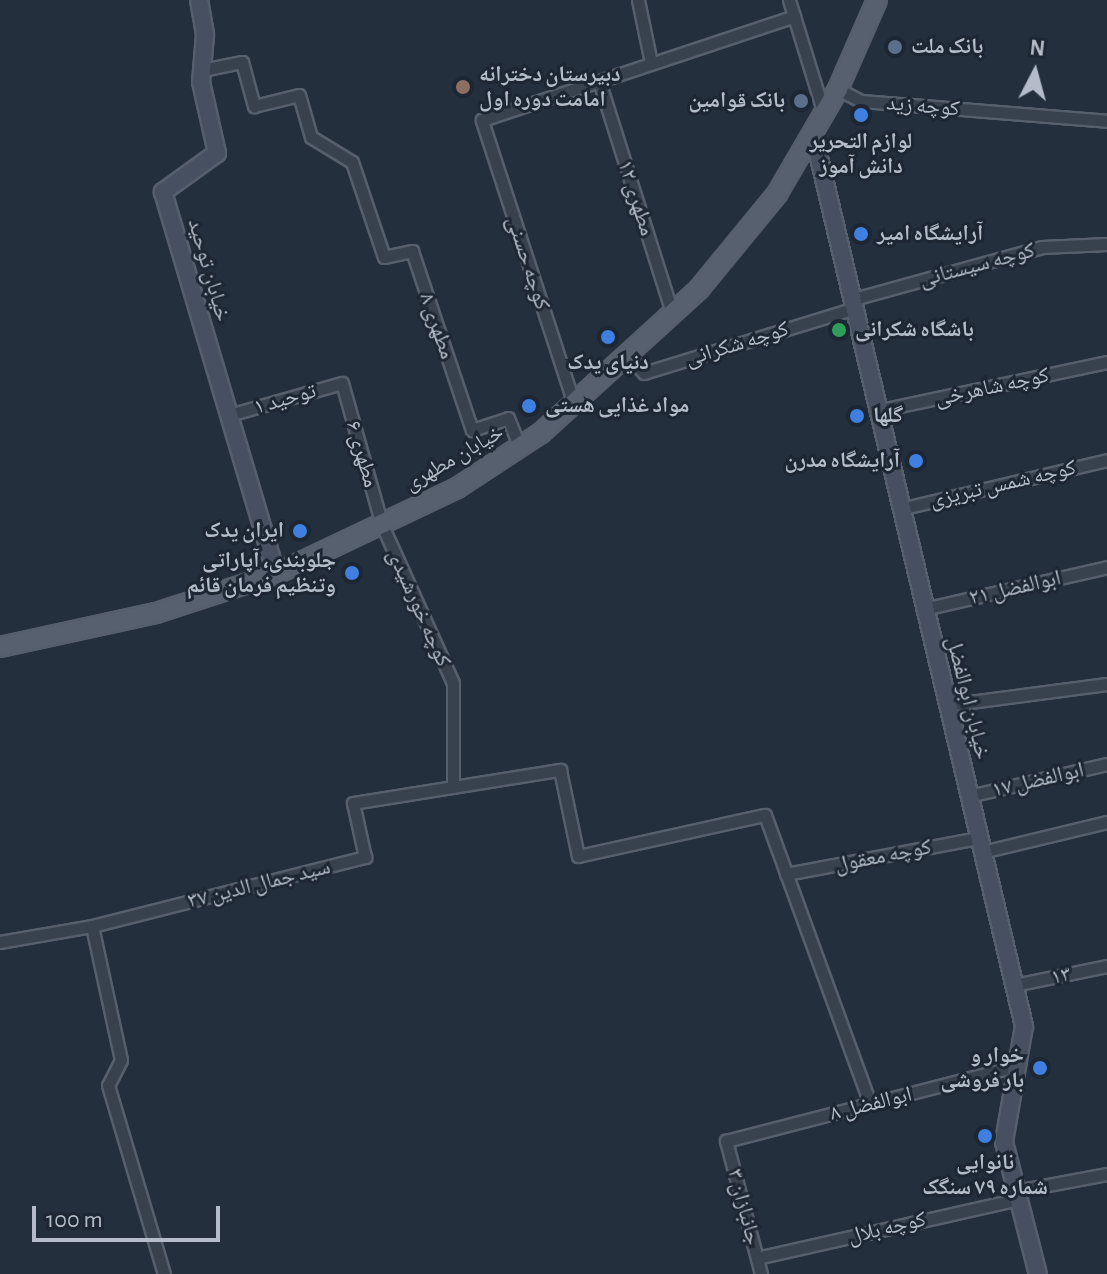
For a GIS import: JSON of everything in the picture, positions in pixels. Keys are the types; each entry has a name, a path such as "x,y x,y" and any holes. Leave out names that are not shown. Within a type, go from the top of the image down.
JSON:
{"main road":[{"name":"خیابان مطهری","path":"0,647 156,613 276,574 382,525 520,447 575,407 673,315 777,194 838,89 877,0"}],"street":[{"name":"خیابان توحید","path":"199,0 202,70 217,153 163,192 276,574"},
{"path":"638,0 651,63"},
{"path":"789,0 824,114"},
{"path":"599,81 794,16"},
{"name":"مطهری ۸","path":"202,70 242,62 254,106 299,95 311,137 352,162 384,257 412,251 472,430 508,418 520,447"},
{"name":"کوچه حسنی","path":"575,407 482,120 599,81"},
{"name":"مطهری ۱۲","path":"599,81 673,315"},
{"name":"کوچه زید","path":"838,89 861,101 1107,121"},
{"name":"خیابان ابوالفضل","path":"813,132 876,411 1024,1026 1004,1142 1033,1273"},
{"name":"کوچه سیستانی","path":"851,304 1042,247 1107,244"},
{"name":"کوچه شکرانی","path":"629,357 644,373 851,304"},
{"name":"کوچه شاهرخی","path":"876,411 1107,362"},
{"name":"توحید ۱","path":"229,415 342,383"},
{"name":"مطهری ۶","path":"342,383 382,525"},
{"name":"کوچه شمس تبریزی","path":"900,509 1107,460"},
{"name":"کوچه خورشیدی","path":"382,525 453,683 453,787"},
{"name":"ابوالفضل ۲۱","path":"924,609 1107,567"},
{"path":"947,705 1107,684"},
{"name":"ابوالفضل ۱۷","path":"969,796 1107,764"},
{"path":"453,787 560,770 578,856 765,815 870,1104"},
{"name":"سید جمال الدین ۳۷","path":"0,942 92,926 365,857 353,803 453,787"},
{"name":"کوچه معقول","path":"786,874 1107,822"},
{"path":"92,926 121,1060 108,1085 164,1274"},
{"name":"۱۳","path":"1014,985 1107,966"},
{"name":"ابوالفضل ۸","path":"726,1141 1016,1066"},
{"name":"جانبازان ۳","path":"726,1141 761,1274"},
{"name":"کوچه بلال","path":"757,1258 1107,1174"}],"place":[{"name":"بانک ملت","path":"895,47"},
{"name":"دبیرستان دخترانه امامت دوره اول","path":"463,87"},
{"name":"بانک قوامین","path":"801,101"},
{"name":"لوازم التحریر دانش آموز","path":"861,115"},
{"name":"آرایشگاه امیر","path":"861,234"},
{"name":"باشگاه شکرانی","path":"839,330"},
{"name":"دنیای یدک","path":"608,337"},
{"name":"مواد غذایی هستی","path":"529,406"},
{"name":"گلها","path":"857,416"},
{"name":"آرایشگاه مدرن","path":"916,461"},
{"name":"ایران یدک","path":"300,531"},
{"name":"جلوبندی، آپاراتی وتنظیم فرمان قائم","path":"352,573"},
{"name":"خوار و بار فروشی","path":"1040,1068"},
{"name":"نانوایی شماره ۷۹ سنگک","path":"985,1136"}]}
